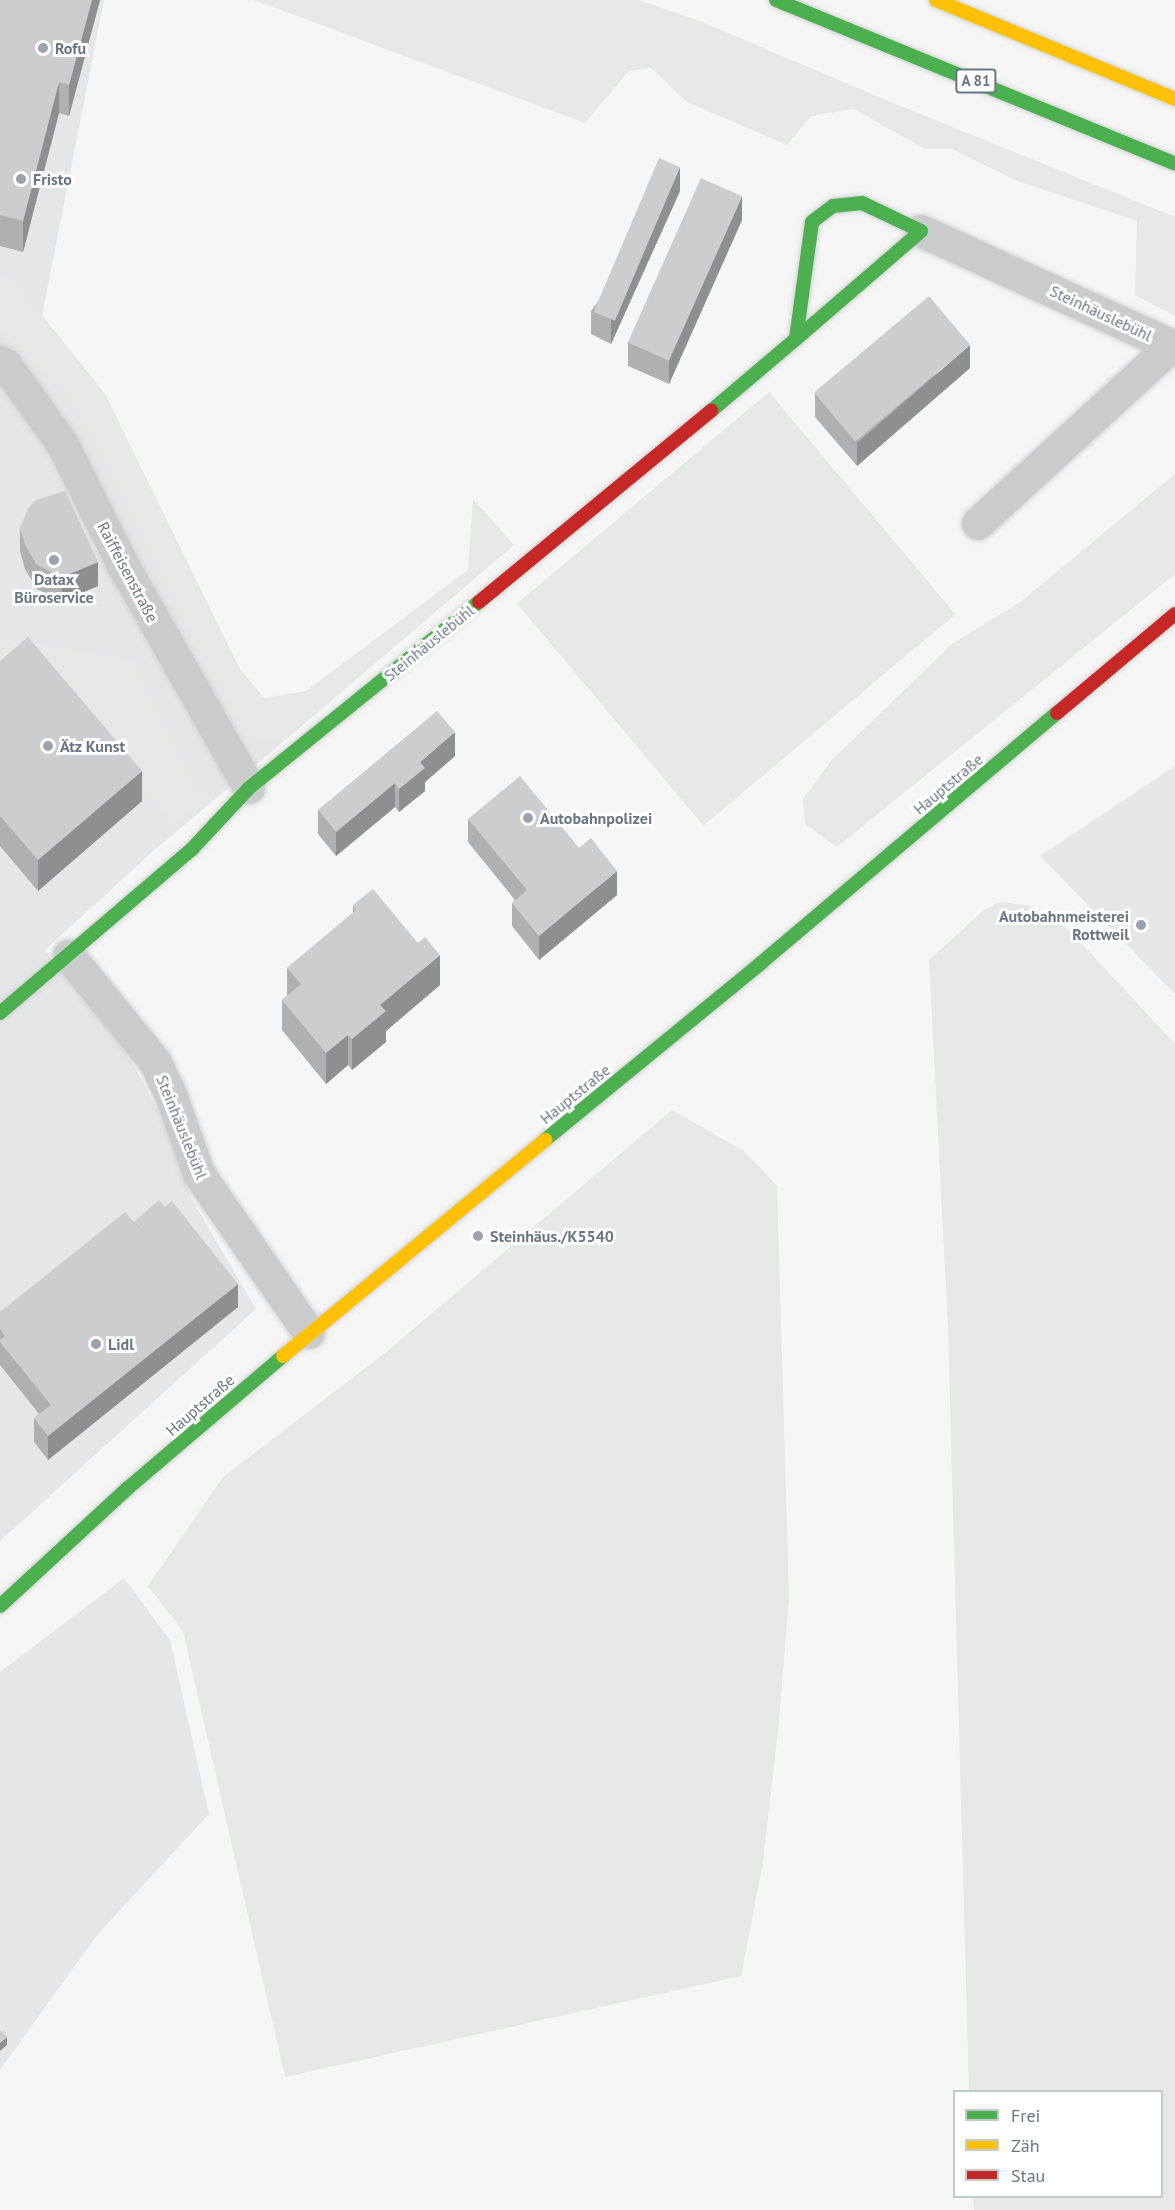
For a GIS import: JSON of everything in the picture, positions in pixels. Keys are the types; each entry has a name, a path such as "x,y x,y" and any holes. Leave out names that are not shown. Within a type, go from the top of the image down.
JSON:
{"main road":[{"name":"A 81","path":"776,0 1175,164"},
{"path":"936,0 1175,99"},
{"name":"Steinhäuslebühl","path":"0,1013 192,849 249,788 544,550 796,339 921,231 862,203 833,206 812,222 796,339"},
{"name":"Hauptstraße","path":"0,1606 128,1488 309,1332 761,963 1175,614"}],"street":[{"name":"Steinhäuslebühl","path":"921,231 1172,346 978,524"},
{"name":"Raiffeisenstraße","path":"0,362 6,365 63,445 123,565 249,788"},
{"name":"Steinhäuslebühl","path":"69,956 156,1063 172,1098 199,1174 309,1332"}],"shaded area":[{"path":"0,0 104,0 42,316 105,394 239,668 264,698 284,741 151,853 45,950 125,1049 161,1117 191,1198 256,1309 0,1541"},
{"path":"254,0 639,0 702,22 881,98 1175,217 1175,316 1135,295 1137,221 1017,181 952,149 925,149 854,109 811,116 787,145 687,102 651,68 629,71 585,123"},
{"path":"0,276 13,279 105,394 239,668 264,698 306,691 468,570 473,499 514,545 284,741 254,738 235,723 106,463 60,385 0,330"},
{"path":"769,392 955,614 703,826 517,603"},
{"path":"1175,474 1175,574 837,847 805,824 803,799 832,760 952,644 1020,602"},
{"path":"0,638 131,659 204,800 174,826 38,663 0,678"},
{"name":"Autobahnmeisterei Rottweil","path":"1175,766 1175,994 1040,856"},
{"path":"1000,902 1031,906 1069,930 1175,1044 1175,2210 974,2210 973,2198 1163,2198 1163,2090 969,2090 948,1326 929,960 984,910"},
{"path":"672,1110 744,1151 777,1186 789,1597 779,1721 763,1862 741,1976 285,2077 183,1631 148,1586 223,1477 385,1353"},
{"path":"124,1578 170,1640 209,1814 97,1935 0,2070 0,1672"}],"building":[{"name":"Rofu","path":"0,0 92,0 69,85 59,82 23,221 0,215"},
{"path":"659,158 680,167 615,321 594,312"},
{"path":"701,178 742,196 669,361 628,342"},
{"path":"929,296 970,345 855,441 814,392"},
{"path":"65,491 98,562 62,577 37,565 25,545 20,528 29,507 36,500"},
{"name":"Ätz Kunst","path":"28,637 142,771 38,860 0,816 0,661"},
{"path":"437,711 455,732 420,762 425,768 399,789 395,783 336,832 318,810"},
{"path":"520,776 579,848 591,838 617,871 539,936 512,903 527,890 468,819"},
{"path":"373,889 418,943 425,937 440,955 380,1005 386,1011 352,1039 348,1035 326,1053 282,1000 301,984 287,968 356,910 353,905"},
{"path":"159,1200 165,1207 140,1228 134,1222"},
{"name":"Lidl","path":"172,1201 238,1284 48,1436 34,1418 51,1405 0,1342 5,1336 0,1329 0,1312 125,1212 139,1228"},
{"path":"0,2030 7,2037 0,2043"}],"traffic: fast":[{"path":"776,0 1175,164"},
{"path":"711,411 796,339 921,231 862,203 833,206 812,222 796,339"},
{"path":"0,1013 192,849 249,788 479,602"},
{"path":"545,1140 761,963 1057,713"},
{"path":"0,1606 128,1488 283,1356"}],"traffic: slow":[{"path":"936,0 1175,99"},
{"path":"283,1356 545,1140"}],"traffic: jam":[{"path":"479,602 711,411"},
{"path":"1057,713 1175,614"}],"place":[{"name":"Rofu","path":"43,48"},
{"name":"Fristo","path":"21,179"},
{"name":"Datax Büroservice","path":"54,560"},
{"name":"Ätz Kunst","path":"48,746"},
{"name":"Autobahnpolizei","path":"528,818"},
{"name":"Autobahnmeisterei Rottweil","path":"1141,925"},
{"name":"Steinhäus./K5540","path":"478,1236"},
{"name":"Lidl","path":"96,1344"}]}
